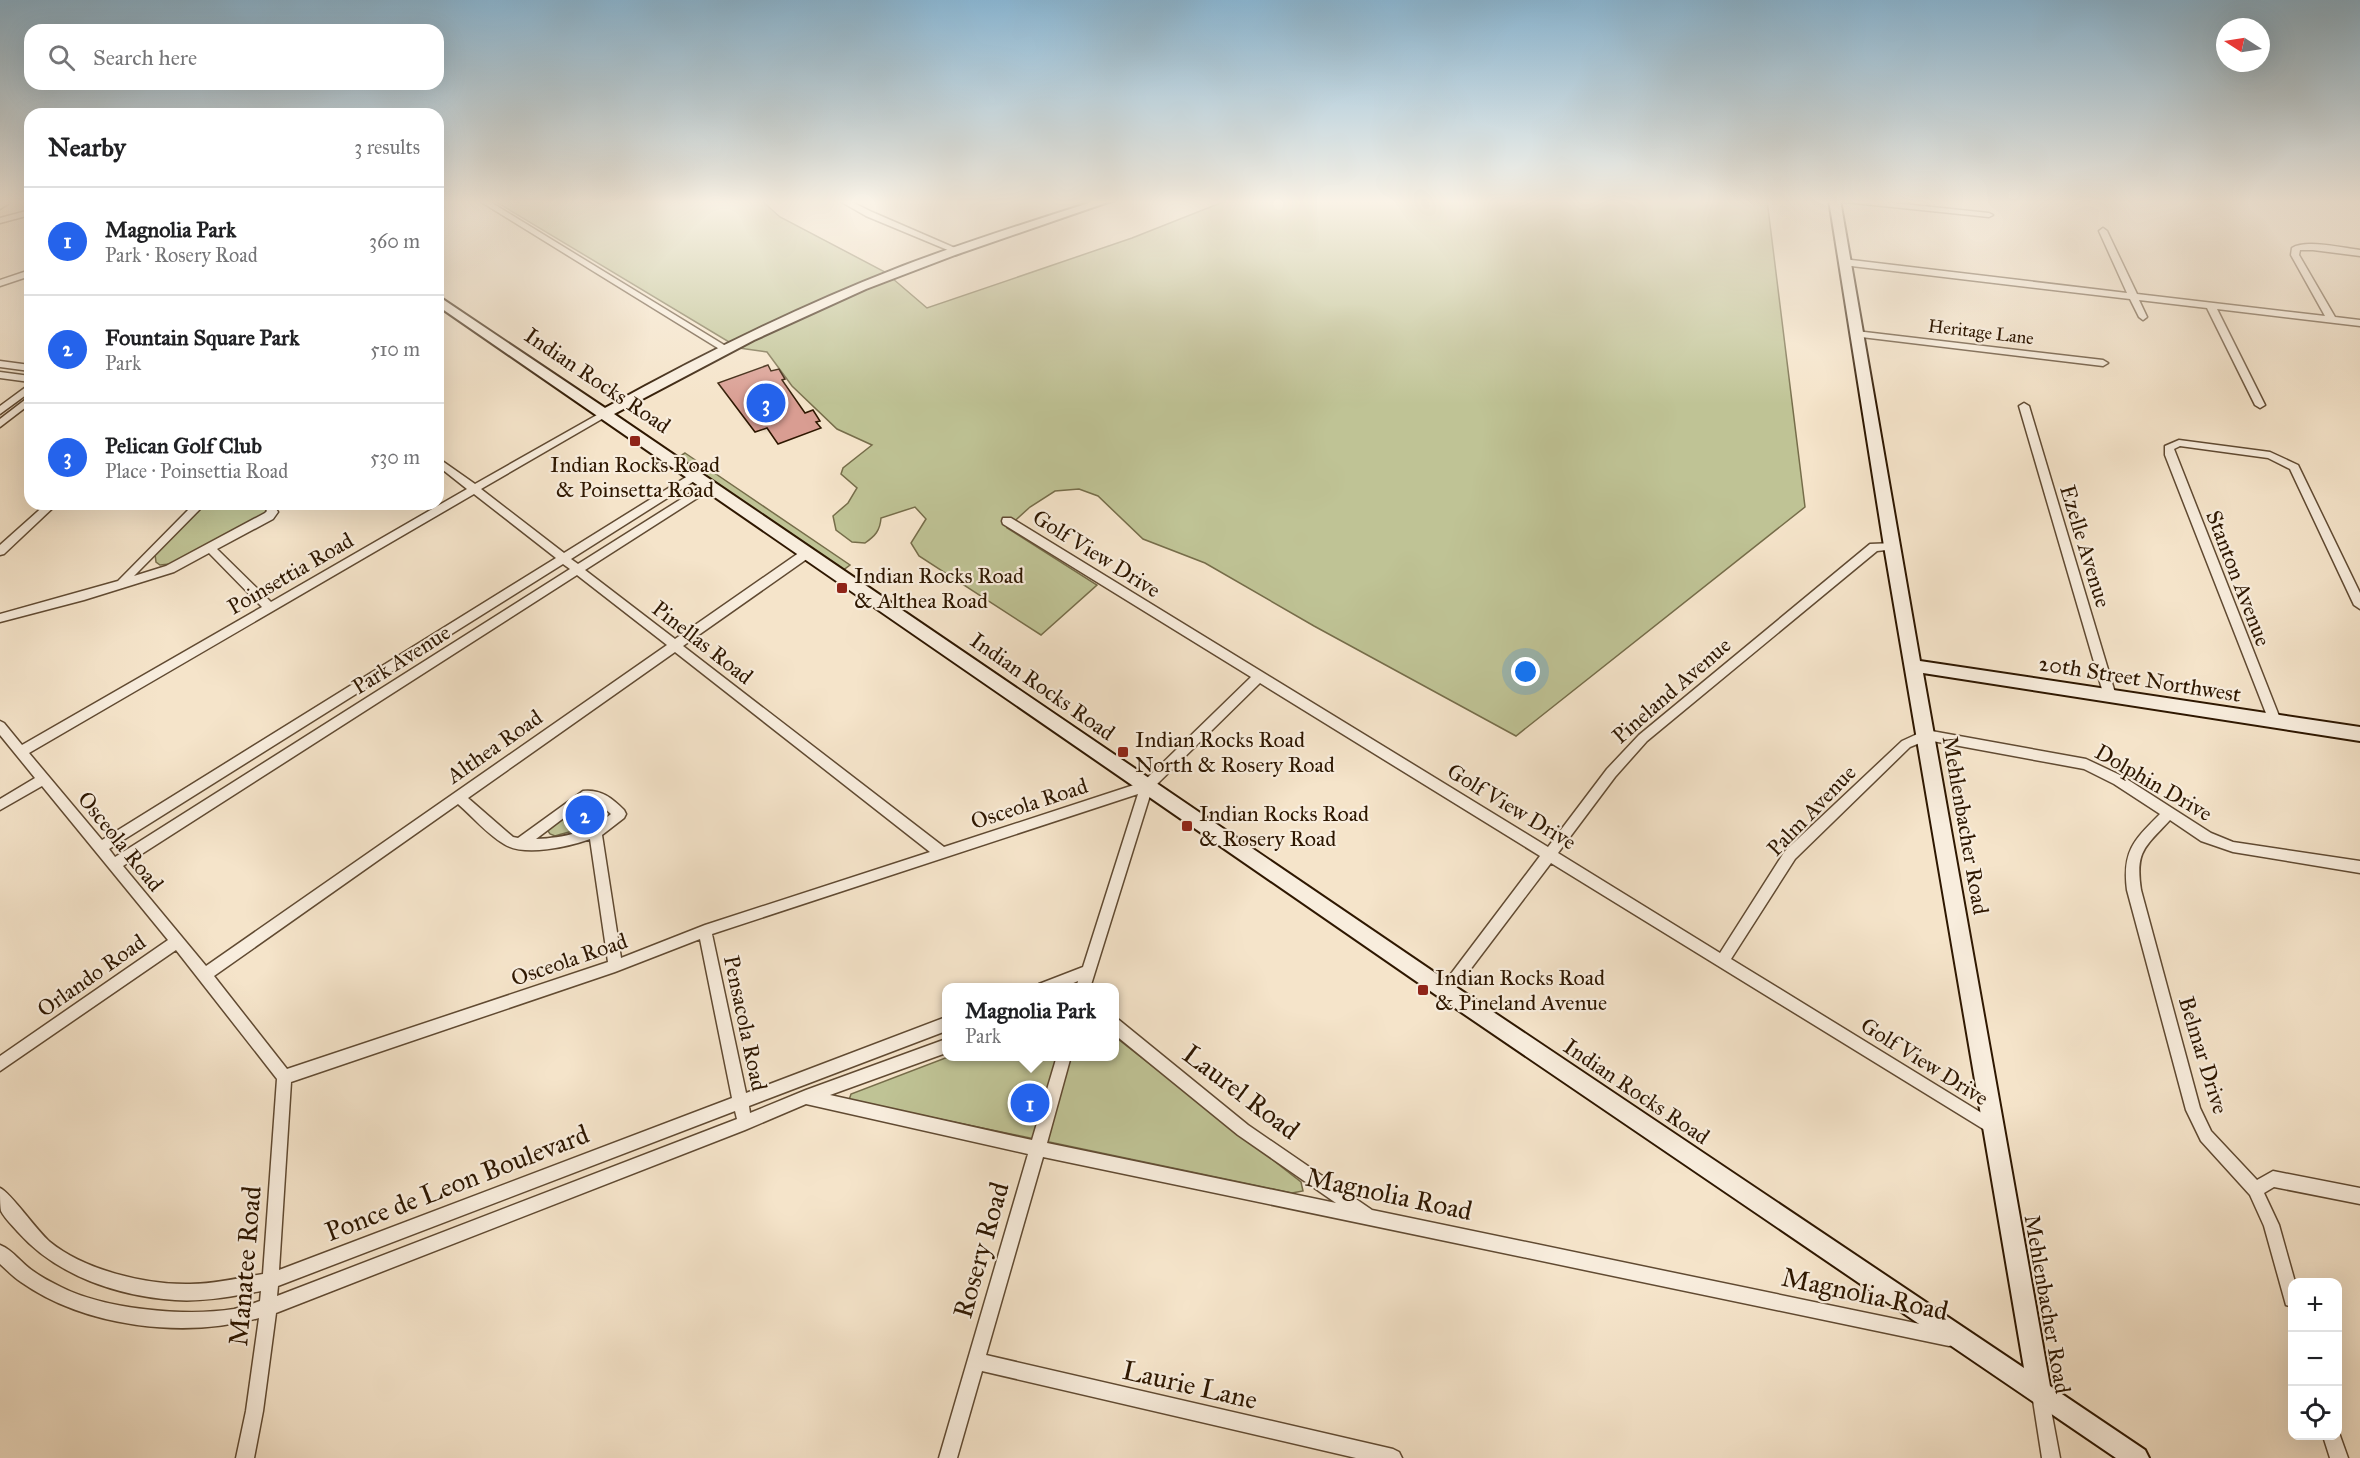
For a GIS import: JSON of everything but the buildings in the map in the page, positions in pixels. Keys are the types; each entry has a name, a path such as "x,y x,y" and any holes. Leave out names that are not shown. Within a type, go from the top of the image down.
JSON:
{"street":[{"path":"593,268 724,348"},
{"name":"Poinsettia Road","path":"444,508 604,414 724,348 851,291 912,268"},
{"name":"Mehlenbacher Road","path":"1844,268 2051,1458"},
{"path":"1900,268 2332,320 2358,326"},
{"path":"2120,268 2143,317"},
{"path":"2302,268 2332,320"},
{"path":"0,283 24,275"},
{"name":"Indian Rocks Road","path":"444,304 1446,991 2137,1458"},
{"path":"2211,306 2260,405"},
{"name":"Heritage Lane","path":"1856,334 2103,363"},
{"path":"0,363 24,367"},
{"path":"0,375 24,378"},
{"path":"0,411 24,392"},
{"path":"0,424 24,404"},
{"name":"Ezelle Avenue","path":"2024,406 2110,696"},
{"name":"Stanton Avenue","path":"2275,721 2169,448 2179,443 2270,455 2294,467 2360,605"},
{"name":"Pinellas Road","path":"444,466 943,854"},
{"name":"Park Avenue","path":"100,848 695,476"},
{"name":"Park Avenue","path":"113,865 709,486"},
{"path":"0,551 45,510"},
{"path":"122,582 194,510"},
{"path":"0,618 84,596 122,582 170,569 269,516 273,512 272,510"},
{"name":"Poinsettia Road","path":"20,752 441,510"},
{"name":"Golf View Drive","path":"1007,521 1550,853 1993,1128"},
{"name":"Pineland Avenue","path":"1446,991 1611,772 1643,738 1874,547 1891,546"},
{"path":"210,548 270,608"},
{"name":"Althea Road","path":"205,975 807,553"},
{"name":"20th Street Northwest","path":"1914,666 2360,734"},
{"name":"Osceola Road","path":"0,726 205,975 284,1077 615,966 705,931 1147,786 1260,677"},
{"name":"Dolphin Drive","path":"1926,735 2086,764 2118,780 2206,837 2233,847 2360,867"},
{"name":"Palm Avenue","path":"1723,960 1790,855 1906,744 1926,735"},
{"path":"0,804 44,779"},
{"path":"1084,983 1147,786"},
{"path":"458,797 509,841 519,844 536,845 595,832 620,814 603,798 593,794 583,796 519,844"},
{"name":"Belmar Drive","path":"2168,814 2135,849 2130,867 2134,890 2193,1110 2206,1136 2255,1190 2271,1225 2288,1285"},
{"path":"595,832 615,966"},
{"name":"Pensacola Road","path":"705,931 745,1123"},
{"name":"Orlando Road","path":"0,1064 177,941"},
{"path":"1055,983 1089,970"},
{"name":"Ponce de Leon Boulevard","path":"0,1196 16,1220 47,1250 83,1269 130,1286 177,1292 222,1289 271,1281 942,1026"},
{"name":"Laurel Road","path":"1119,1029 1243,1130 1370,1216"},
{"name":"Ponce de Leon Boulevard","path":"0,1253 26,1276 57,1294 99,1310 147,1318 233,1317 269,1307 745,1123 806,1097 942,1047"},
{"name":"Rosery Road","path":"948,1458 1063,1061"},
{"name":"Manatee Road","path":"246,1458 255,1412 269,1307 284,1077"},
{"name":"Magnolia Road","path":"806,1097 1037,1148 1962,1340"},
{"path":"2255,1190 2273,1179 2360,1196"},
{"name":"Laurie Lane","path":"976,1361 1393,1458"},
{"path":"2333,1440 2338,1458"}],"green space":[{"path":"606,268 877,268 927,308 1044,268 1775,268 1805,507 1516,736 1314,626 1205,563 1143,539 1098,496 1079,489 1055,491 1030,507 1007,528 1097,585 1041,635 919,556 911,543 926,519 915,507 881,518 876,533 865,543 852,542 836,530 833,516 848,503 857,488 841,474 843,468 872,445 837,429 792,386 767,352 739,348"},
{"path":"685,453 850,565 842,571 677,458"},
{"path":"199,510 266,510 266,513 170,564 160,565 156,562 155,554"},
{"path":"588,801 600,803 606,811 597,822 555,836 550,834 548,831 550,827"},
{"path":"1119,1040 1301,1182 1303,1191 1292,1193 849,1100 851,1094 942,1059 1119,1061"}],"place":[{"name":"Pelican Golf Club","path":"766,403"},
{"name":"Indian Rocks Road & Poinsetta Road","path":"635,441"},
{"name":"Indian Rocks Road & Althea Road","path":"842,588"},
{"name":"Indian Rocks Road North & Rosery Road","path":"1123,752"},
{"name":"Fountain Square Park","path":"585,815"},
{"name":"Indian Rocks Road & Rosery Road","path":"1187,826"},
{"name":"Indian Rocks Road & Pineland Avenue","path":"1423,990"},
{"name":"Magnolia Park","path":"1030,1103"}]}
